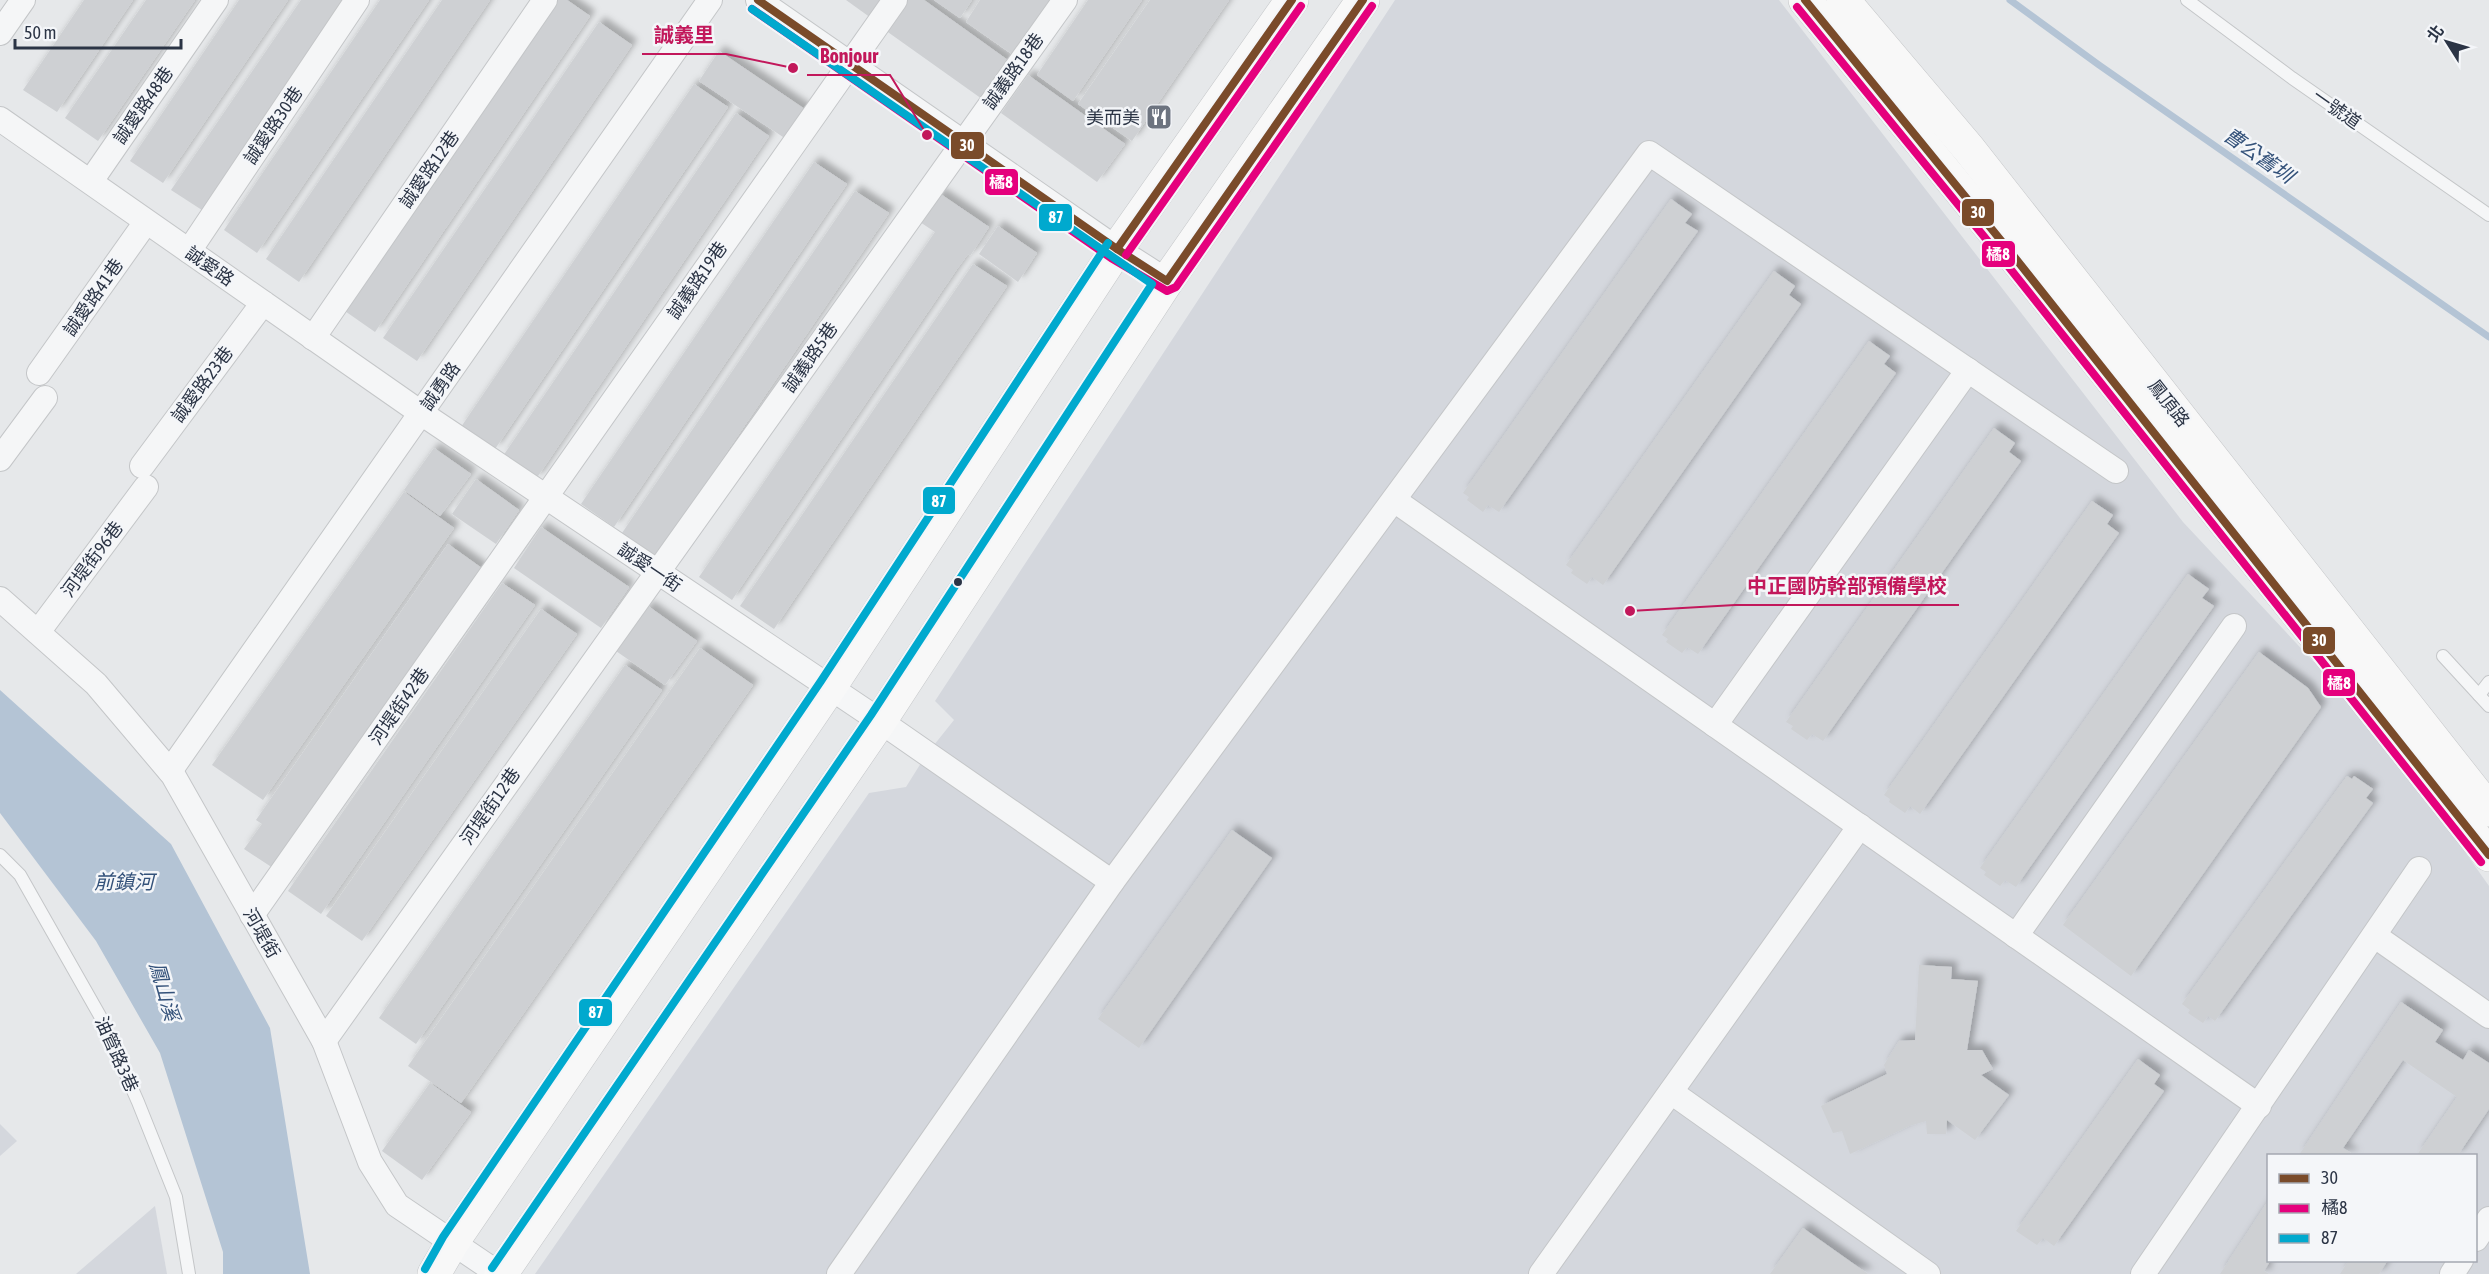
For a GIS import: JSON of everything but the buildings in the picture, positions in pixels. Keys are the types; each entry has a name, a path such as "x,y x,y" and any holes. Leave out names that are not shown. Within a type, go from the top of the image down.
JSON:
{"street":[{"path":"0,33 23,0"},
{"name":"誠愛路48巷","path":"91,181 216,0"},
{"name":"誠愛路30巷","path":"189,251 357,0"},
{"name":"誠愛路12巷","path":"313,338 545,0"},
{"name":"誠勇路","path":"170,771 710,0"},
{"path":"758,0 962,143 1167,281"},
{"name":"誠義路19巷","path":"546,497 895,0"},
{"name":"誠義路18巷","path":"962,143 1065,0"},
{"path":"434,1274 452,1243 830,687 1117,249 1292,0"},
{"path":"500,1274 880,721 1167,281 1364,0"},
{"name":"鳳頂路","path":"1805,0 2012,254 2489,855"},
{"name":"鳳頂路","path":"1843,0 1970,149 2489,810"},
{"name":"誠愛路","path":"0,119 421,413"},
{"name":"誠義路5巷","path":"657,572 962,143"},
{"path":"847,1271 1112,882 1649,153 2116,471"},
{"name":"誠愛路41巷","path":"39,373 146,222"},
{"name":"誠愛路23巷","path":"144,476 263,303"},
{"path":"1715,725 1968,370"},
{"path":"0,459 45,398"},
{"name":"誠愛一街","path":"421,413 830,687 1112,882"},
{"name":"河堤街96巷","path":"38,632 144,476"},
{"name":"河堤街42巷","path":"252,915 546,497"},
{"path":"1394,500 2259,1106"},
{"name":"河堤街12巷","path":"324,1041 657,572"},
{"name":"河堤街","path":"0,599 96,684 170,771 324,1041 370,1162 397,1205 500,1274"},
{"path":"2016,936 2234,626"},
{"path":"1541,1274 1860,826"},
{"path":"2143,1274 2419,869"},
{"path":"2374,936 2489,1016"},
{"path":"1671,1092 1928,1274"},
{"path":"2477,1236 2489,1219"}],"lane":[{"name":"一號道","path":"2187,0 2292,78 2489,215"},
{"path":"2443,656 2489,706"},
{"path":"2479,695 2489,682"},
{"name":"油管路3巷","path":"0,855 20,875 100,1016 176,1197 189,1274"}],"shaded area":[{"path":"1395,0 1779,0 2183,522 2384,737 2489,886 2489,1274 535,1274 869,793 906,787 926,755 954,720 935,701"},
{"path":"0,1124 17,1141 0,1156"},
{"path":"155,1206 167,1274 76,1274"}],"water":[{"name":"前鎮河","path":"0,690 171,844 270,1028 310,1274 223,1274 223,1252 160,1053 96,941 0,813"}],"waterway":[{"name":"曹公舊圳","path":"2010,0 2099,65 2489,337"}],"transit line":[{"name":"30","path":"758,0 1117,249 1167,281 1363,0"},
{"name":"30","path":"1117,249 1292,0"},
{"name":"30","path":"1805,0 2012,254 2489,855"},
{"name":"橘8","path":"1126,255 1301,6"},
{"name":"橘8","path":"752,9 1111,258 1167,291 1176,287 1372,6"},
{"name":"橘8","path":"1797,7 2004,261 2481,862"},
{"name":"87","path":"492,1268 871,715 1152,284 752,9"},
{"name":"87","path":"425,1269 443,1237 821,681 1108,243"}],"place":[{"name":"誠義里","path":"793,68"},
{"name":"美而美","path":"1159,117"},
{"name":"Bonjour","path":"927,135"},
{"name":"中正國防幹部預備學校","path":"1630,611"}],"water label":[{"name":"鳳山溪","path":"165,991"}]}
